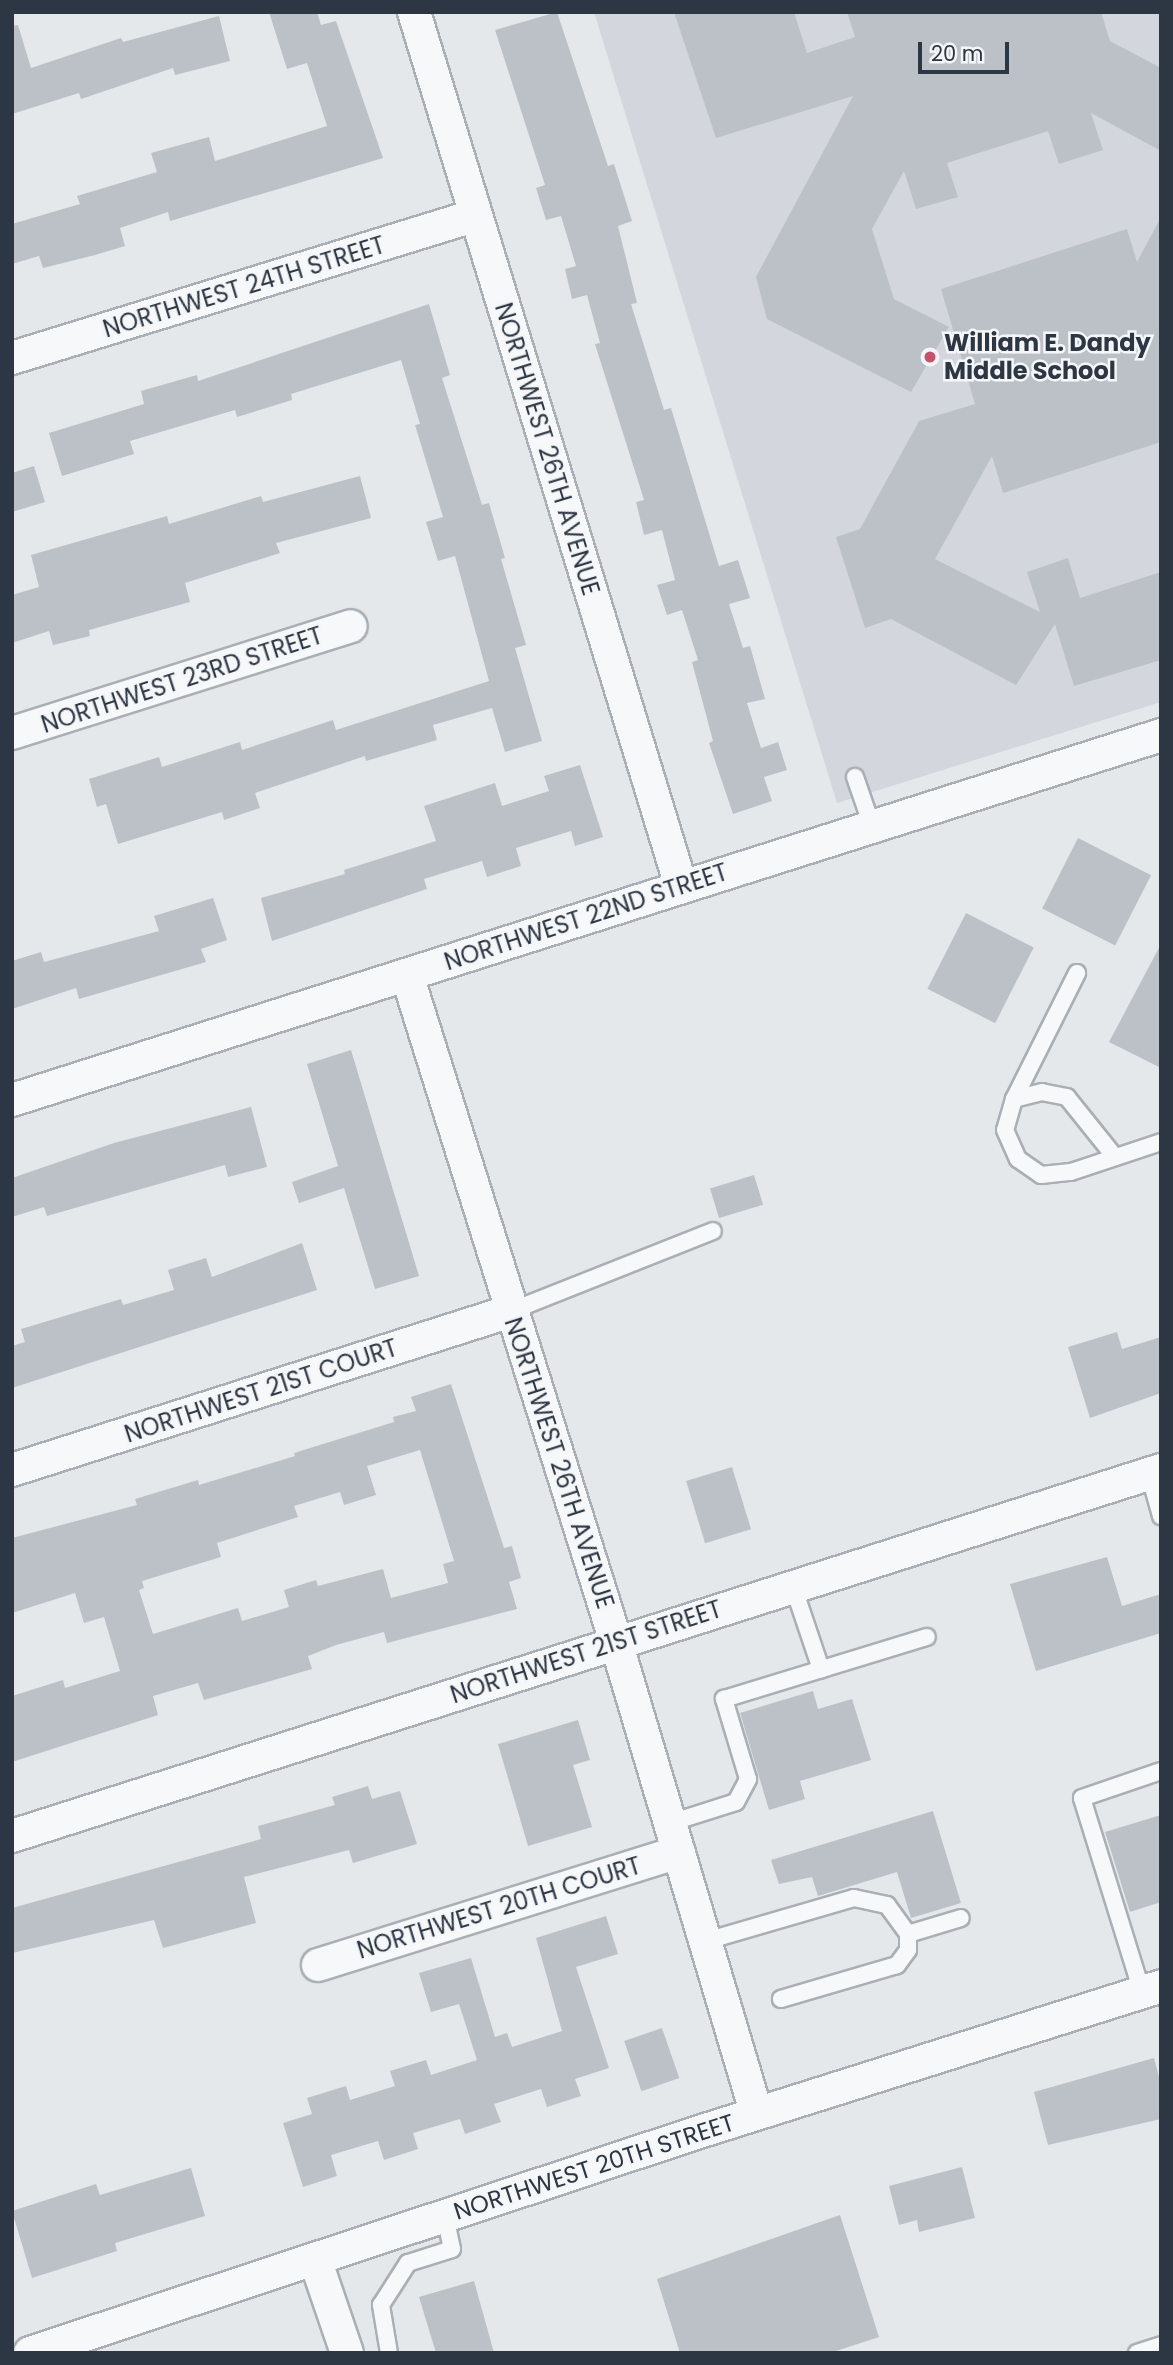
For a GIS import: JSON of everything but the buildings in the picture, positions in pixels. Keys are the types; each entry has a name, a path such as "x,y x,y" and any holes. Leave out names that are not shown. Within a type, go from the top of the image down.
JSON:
{"street":[{"name":"NORTHWEST 26TH AVENUE","path":"414,12 681,886"},
{"name":"NORTHWEST 24TH STREET","path":"12,358 475,216"},
{"name":"NORTHWEST 23RD STREET","path":"12,733 351,626"},
{"name":"NORTHWEST 22ND STREET","path":"12,1100 1161,734"},
{"name":"NORTHWEST 26TH AVENUE","path":"407,975 510,1311 617,1642 757,2113"},
{"name":"NORTHWEST 21ST COURT","path":"12,1470 510,1311"},
{"name":"NORTHWEST 21ST STREET","path":"12,1836 1155,1471"},
{"name":"NORTHWEST 20TH COURT","path":"318,1965 675,1838"},
{"name":"NORTHWEST 20TH STREET","path":"30,2353 757,2113 1151,1989"},
{"path":"315,2259 347,2353"}],"lane":[{"path":"855,777 872,826"},
{"path":"1077,973 1014,1099 1005,1130 1018,1159 1041,1175 1071,1172 1161,1142"},
{"path":"1014,1099 1042,1092 1067,1097 1115,1157"},
{"path":"510,1311 713,1230"},
{"path":"1155,1471 1161,1516"},
{"path":"793,1586 821,1669"},
{"path":"675,1838 737,1802 748,1779 724,1699 927,1637"},
{"path":"1151,1989 1082,1798 1161,1771"},
{"path":"706,1941 854,1898 887,1905 908,1934 908,1950 897,1965 782,1998"},
{"path":"908,1934 961,1918"},
{"path":"389,2353 381,2305 408,2263 452,2249 445,2216"},
{"path":"1137,2353 1161,2345"}],"shaded area":[{"name":"William E. Dandy Middle School","path":"594,12 1161,12 1161,702 837,803"}],"place":[{"name":"William E. Dandy Middle School","path":"930,357"}]}
